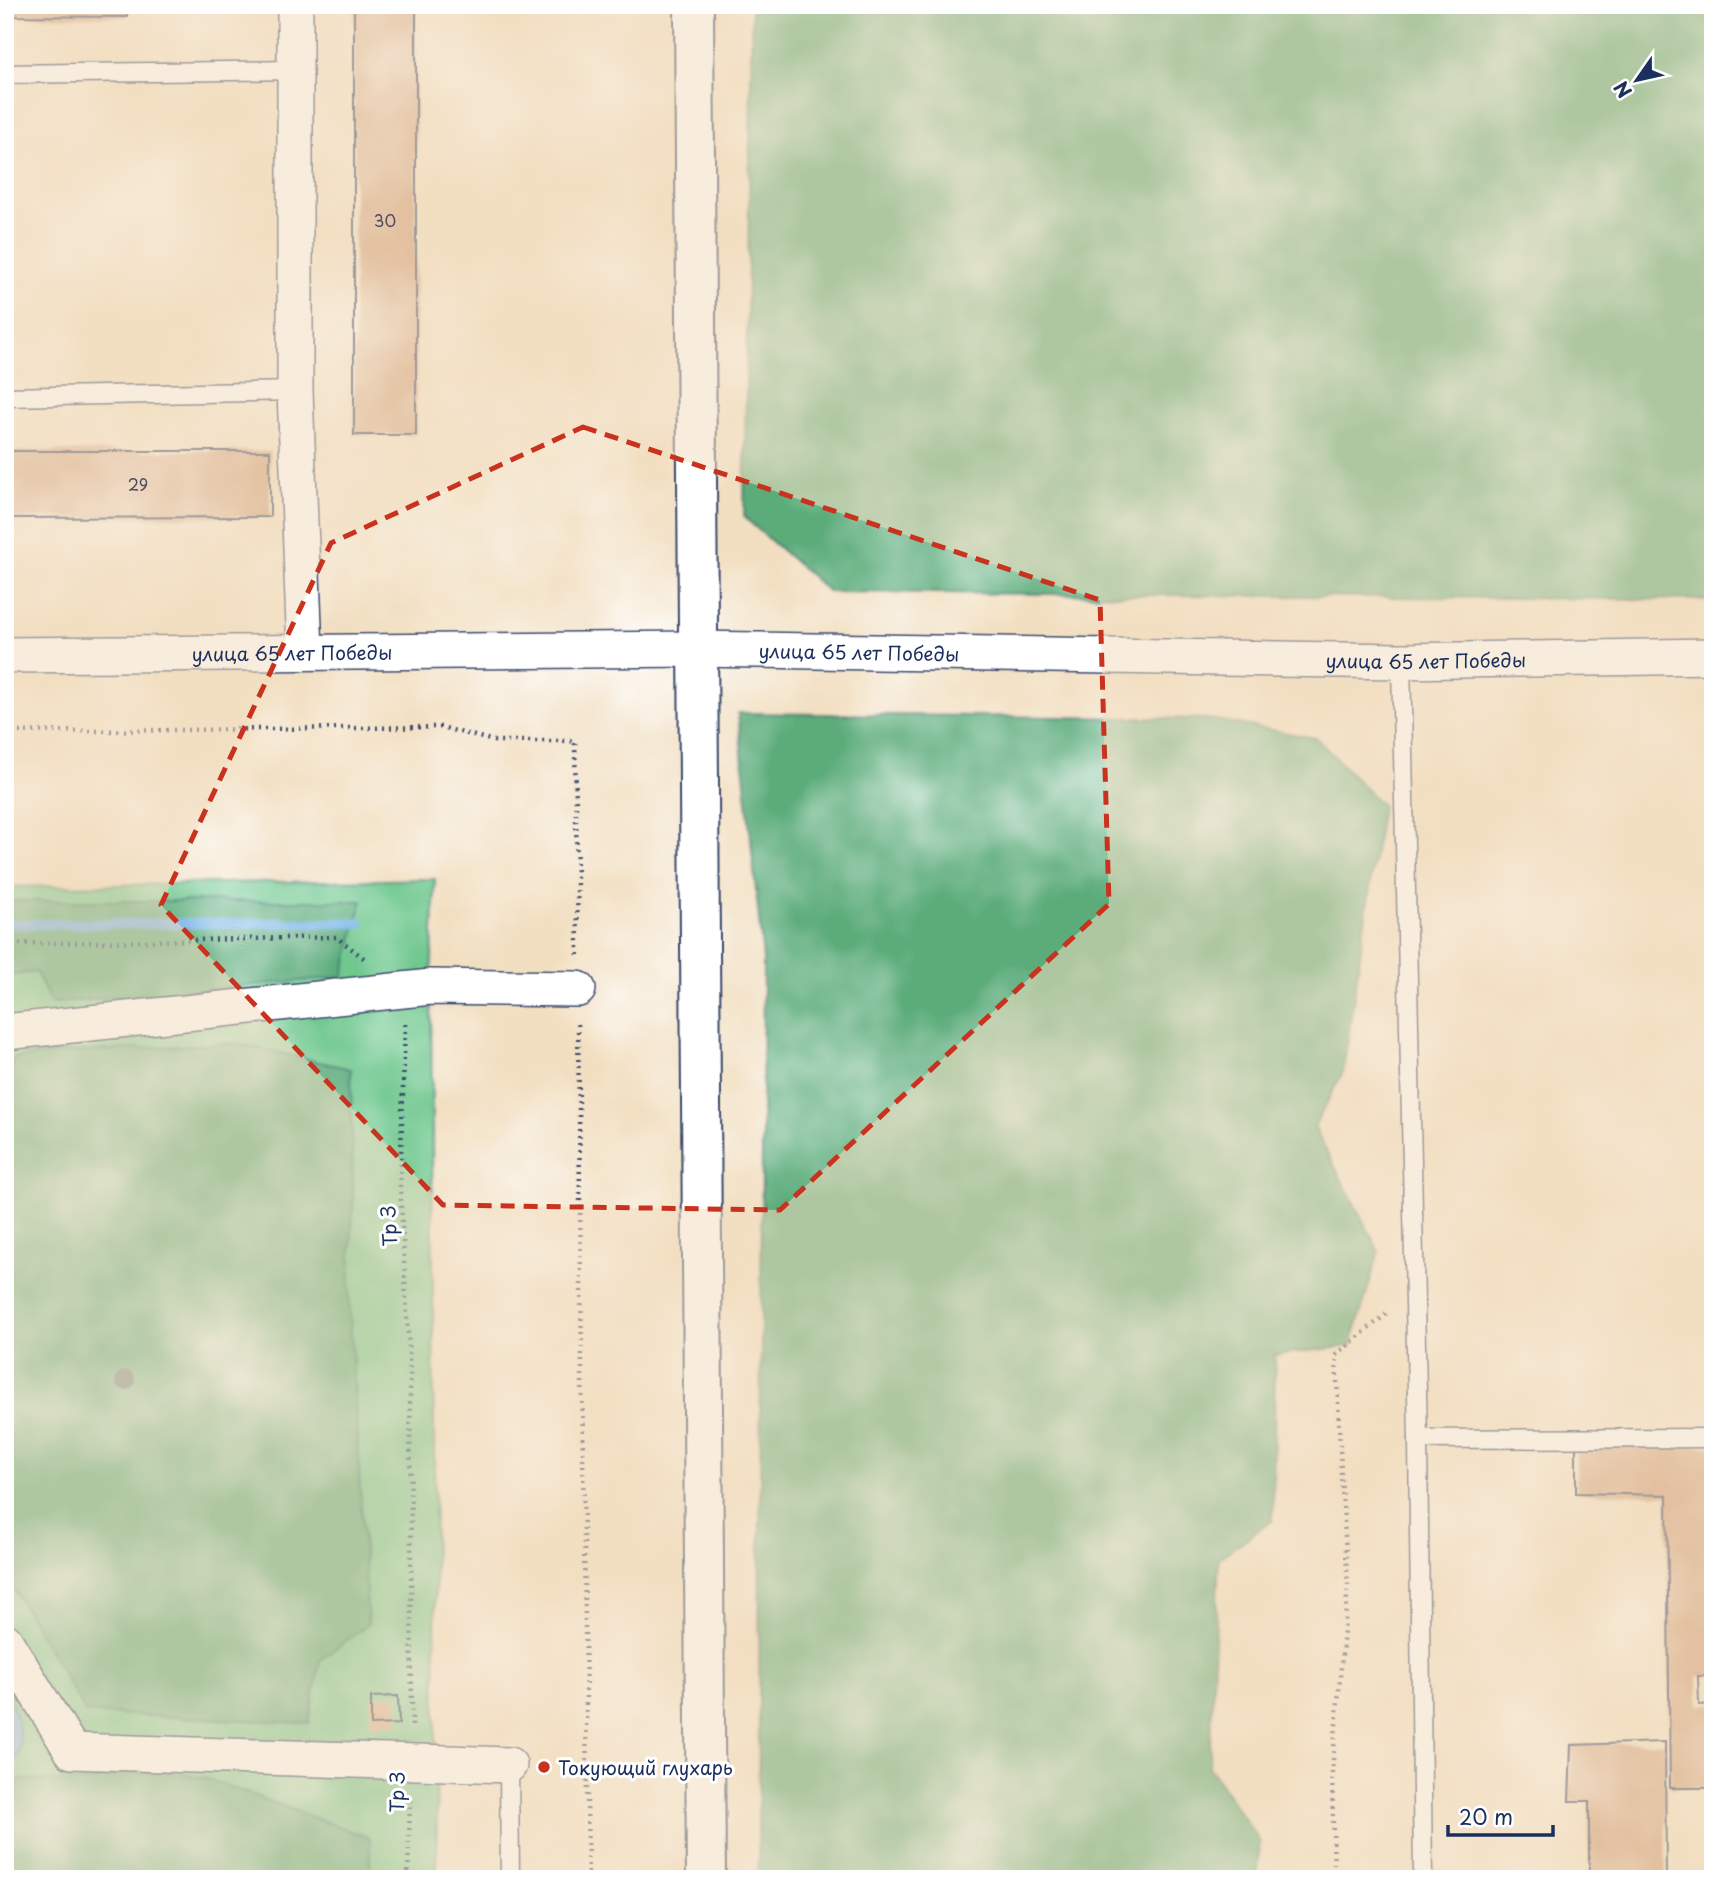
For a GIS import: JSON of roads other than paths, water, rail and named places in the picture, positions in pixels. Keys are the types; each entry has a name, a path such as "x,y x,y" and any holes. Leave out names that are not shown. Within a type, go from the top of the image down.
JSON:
{"street":[{"path":"295,5 295,391 305,652"},
{"path":"694,5 705,1879"},
{"name":"улица 65 лет Победы","path":"5,655 696,649 1401,661 1713,656"},
{"path":"5,1032 431,987 578,989"},
{"path":"5,1641 72,1751 509,1765"}],"lane":[{"path":"5,74 295,70"},
{"path":"5,397 295,391"},
{"path":"1401,661 1418,1439 1423,1879"},
{"path":"1418,1439 1713,1438"},
{"path":"509,1765 510,1879"}],"water":[{"path":"5,1694 15,1714 20,1748 17,1756 5,1764"}],"waterway":[{"path":"5,924 360,923"}],"place":[{"name":"Токующий глухарь","path":"544,1767"}]}
